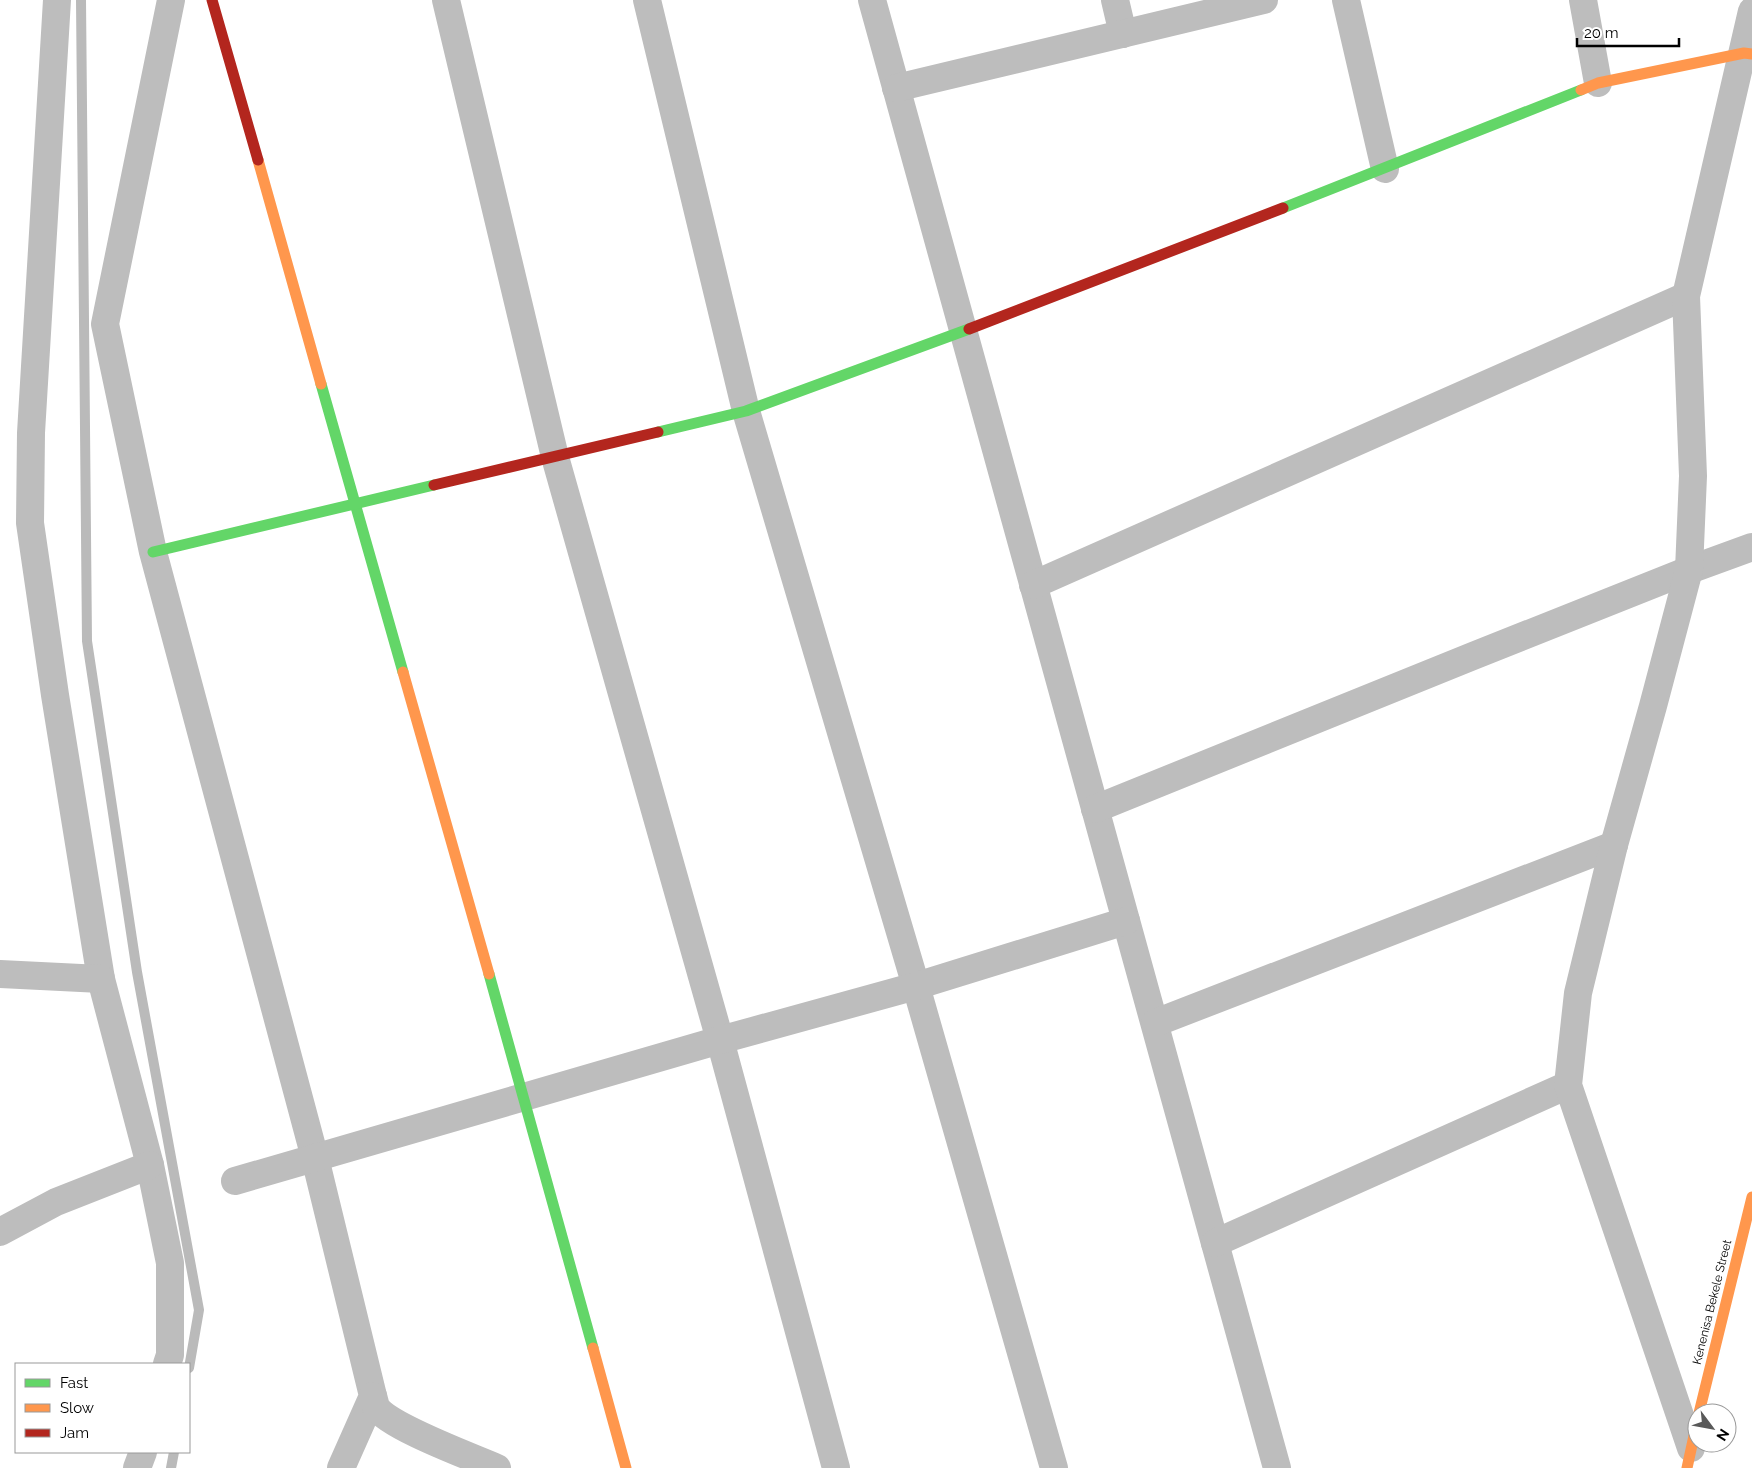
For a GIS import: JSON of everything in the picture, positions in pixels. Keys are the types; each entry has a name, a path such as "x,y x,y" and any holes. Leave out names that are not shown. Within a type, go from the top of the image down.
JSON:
{"street":[{"path":"57,0 32,432 30,523 101,979 150,1165 170,1263 170,1356 168,1363"},
{"path":"171,0 105,324 153,552 315,1158 372,1400 384,1414 405,1428 497,1468"},
{"path":"212,0 524,1097 626,1468"},
{"path":"446,0 555,457 720,1040 836,1468"},
{"path":"647,0 746,411 916,986 1054,1468"},
{"path":"872,0 1277,1468"},
{"path":"1115,0 1123,34"},
{"path":"896,88 1264,0"},
{"path":"1346,0 1385,170"},
{"path":"1583,0 1598,83"},
{"path":"1689,1458 1568,1085 1578,993 1614,845 1689,570 1693,476 1686,296 1748,53 1752,11"},
{"path":"153,552 356,502 746,411 963,332 1385,170 1598,83 1748,53"},
{"path":"1033,585 1686,296"},
{"path":"1096,809 1689,570 1752,547"},
{"path":"1154,1023 1614,845"},
{"path":"236,1181 720,1040 916,986 1126,921"},
{"path":"0,974 101,979"},
{"path":"1215,1243 1568,1085"},
{"path":"0,1232 56,1202 150,1165"},
{"name":"Kenenisa Bekele Street","path":"1701,1403 1752,1197"},
{"path":"341,1468 372,1400"},
{"path":"137,1468 143,1453"}],"waterway":[{"path":"81,0 87,641 137,972 199,1310 190,1363"},
{"path":"171,1468 174,1453"}],"traffic: fast":[{"path":"1283,208 1581,90"},
{"path":"658,432 746,411 969,329"},
{"path":"321,384 403,672"},
{"path":"153,552 434,485"},
{"path":"489,974 593,1348"}],"traffic: slow":[{"path":"1581,90 1598,83 1744,53 1752,54"},
{"path":"258,160 321,384"},
{"path":"403,672 489,974"},
{"path":"1701,1403 1752,1197"},
{"path":"593,1348 626,1468"},
{"path":"1687,1468 1690,1453"}],"traffic: jam":[{"path":"212,0 258,160"},
{"path":"969,329 1283,208"},
{"path":"434,485 658,432"}]}
